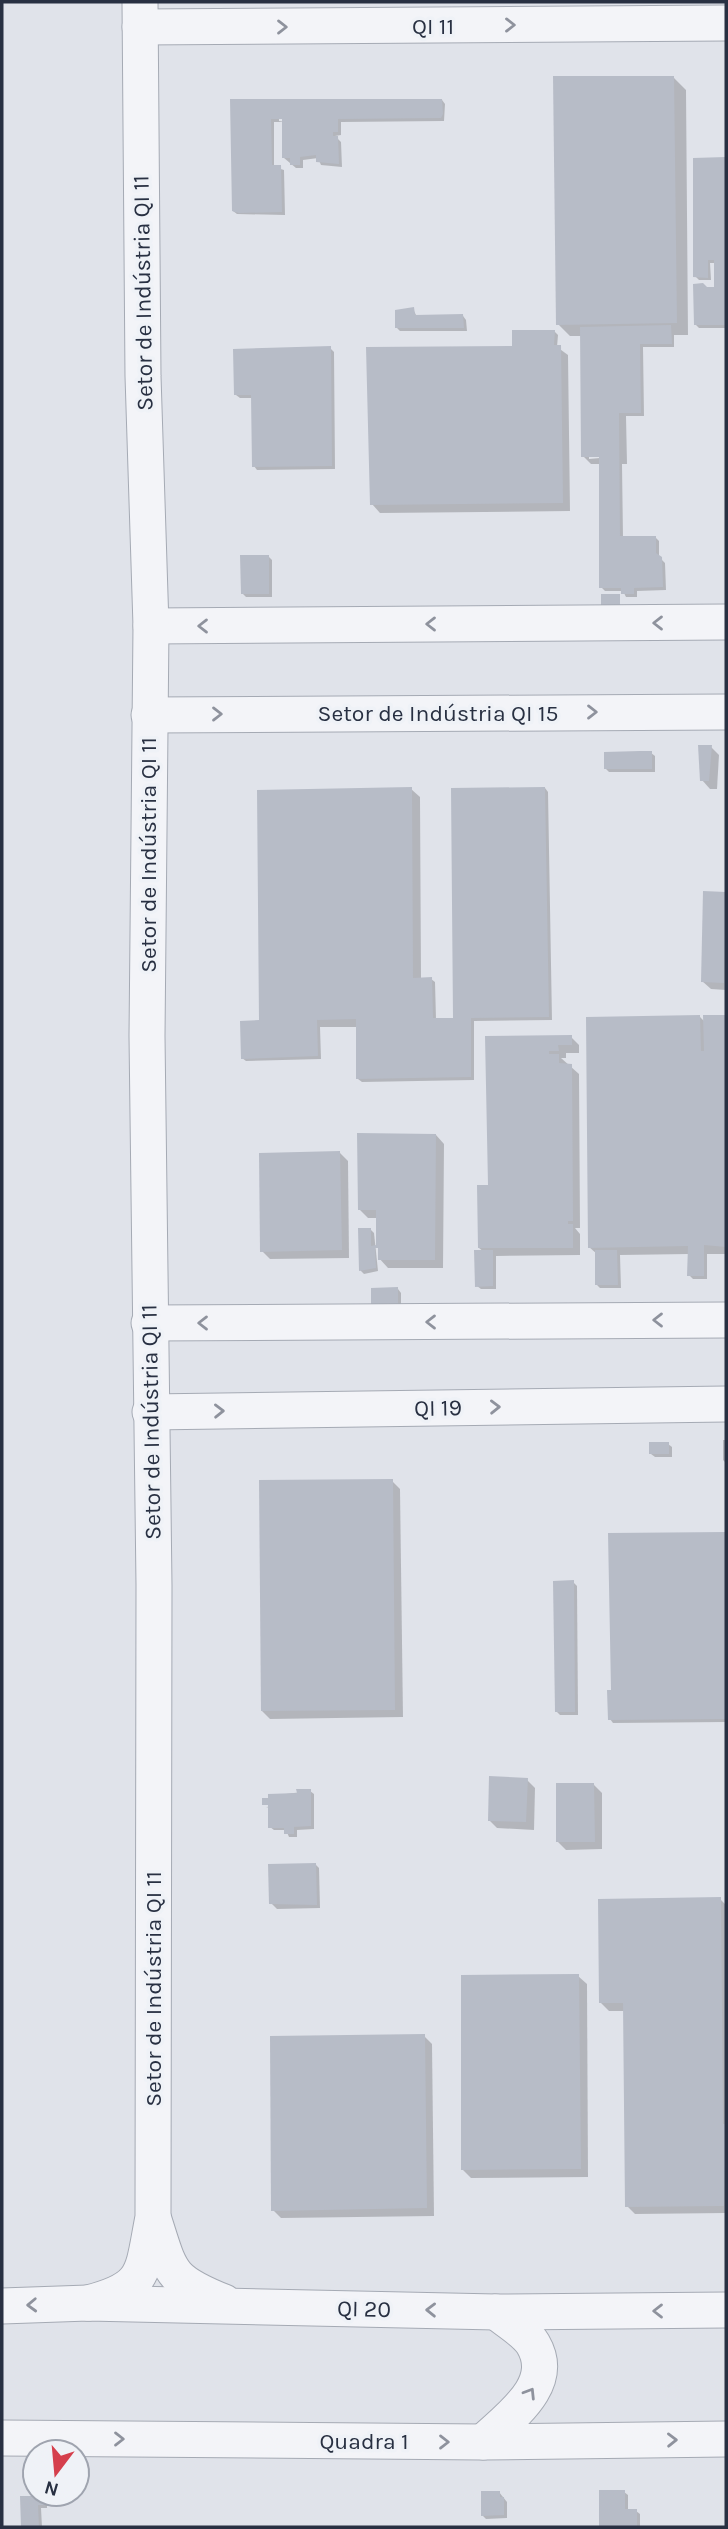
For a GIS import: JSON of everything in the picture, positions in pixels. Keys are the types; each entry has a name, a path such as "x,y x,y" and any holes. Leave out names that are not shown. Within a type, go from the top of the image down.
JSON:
{"street":[{"path":"208,2 218,16 234,27"},
{"name":"QI 11","path":"140,14 234,27 726,23"},
{"name":"Setor de Indústria QI 11","path":"140,14 143,376 151,626 149,1323 154,1585 153,2217"},
{"path":"151,626 726,622"},
{"name":"Setor de Indústria QI 15","path":"149,715 726,712"},
{"path":"149,1323 726,1320"},
{"name":"QI 19","path":"150,1412 726,1404"},
{"path":"88,2303 119,2295 132,2286 144,2265 153,2217"},
{"path":"153,2217 172,2273 203,2294 232,2306"},
{"name":"QI 20","path":"2,2306 88,2303 496,2312 726,2310"},
{"path":"484,2442 533,2393 540,2368 533,2343 496,2312"},
{"name":"Quadra 1","path":"2,2438 484,2442 726,2439"}],"building":[{"path":"553,76 674,76 677,323 556,325"},
{"path":"230,99 442,99 443,114 441,118 338,119 338,132 333,132 333,136 338,136 339,164 316,162 316,155 300,157 300,165 290,165 290,158 282,158 282,119 271,119 272,165 281,165 282,212 239,213 232,211"},
{"path":"726,157 726,325 694,325 693,284 703,283 707,287 714,287 714,260 708,260 708,278 693,277 693,158"},
{"path":"414,307 415,315 463,314 464,328 395,328 395,310"},
{"path":"671,325 672,344 640,344 641,413 619,413 620,536 656,536 656,553 662,557 663,587 634,588 634,594 621,594 621,588 599,588 599,457 581,457 580,327"},
{"path":"512,330 555,330 554,345 561,345 563,503 370,505 366,347 512,346"},
{"path":"331,346 332,466 252,467 251,395 234,395 233,349"},
{"path":"240,555 269,555 269,594 241,594"},
{"path":"601,594 620,594 620,629 601,626"},
{"path":"698,745 712,745 709,781 700,781"},
{"path":"652,751 652,769 604,769 604,752"},
{"path":"412,787 413,978 432,977 433,1018 453,1018 451,788 545,787 549,1017 471,1018 471,1077 356,1079 356,1019 317,1020 318,1056 241,1059 240,1021 259,1020 257,790"},
{"path":"703,891 726,892 724,983 701,982"},
{"path":"700,1015 701,1051 704,1051 703,1015 726,1015 726,1247 704,1245 704,1276 687,1276 688,1246 588,1248 586,1017"},
{"path":"572,1035 572,1045 558,1045 559,1051 549,1051 549,1054 559,1054 559,1063 572,1064 573,1221 568,1221 568,1224 573,1224 573,1248 478,1248 477,1185 488,1185 485,1036"},
{"path":"357,1133 436,1134 435,1260 378,1260 378,1248 375,1248 376,1268 359,1271 358,1228 371,1228 371,1246 376,1245 376,1210 358,1210"},
{"path":"340,1151 342,1250 260,1252 259,1153"},
{"path":"474,1250 493,1250 493,1286 475,1287"},
{"path":"595,1250 617,1250 618,1285 595,1285"},
{"path":"398,1287 398,1305 371,1305 371,1288"},
{"path":"649,1442 669,1442 669,1454 649,1454"},
{"path":"393,1479 395,1710 261,1711 259,1480"},
{"path":"726,1532 726,1719 608,1720 607,1690 611,1690 608,1533"},
{"path":"574,1580 575,1712 555,1712 553,1581"},
{"path":"489,1776 528,1778 526,1822 488,1821"},
{"path":"556,1783 594,1783 595,1842 556,1842"},
{"path":"296,1789 311,1789 311,1826 294,1827 294,1834 284,1834 284,1828 268,1828 268,1805 262,1805 262,1798 268,1798 268,1794 297,1793"},
{"path":"316,1863 317,1905 269,1904 268,1864"},
{"path":"721,1897 723,2124 726,2124 724,2206 625,2207 623,2003 599,2003 598,1899"},
{"path":"579,1974 581,2169 461,2170 461,1975"},
{"path":"425,2034 427,2208 271,2211 270,2036"},
{"path":"599,2490 625,2490 625,2509 637,2509 637,2527 599,2527"},
{"path":"481,2491 500,2491 500,2497 504,2497 504,2515 481,2516"},
{"path":"20,2496 21,2508 38,2508 39,2527 21,2527"}]}
